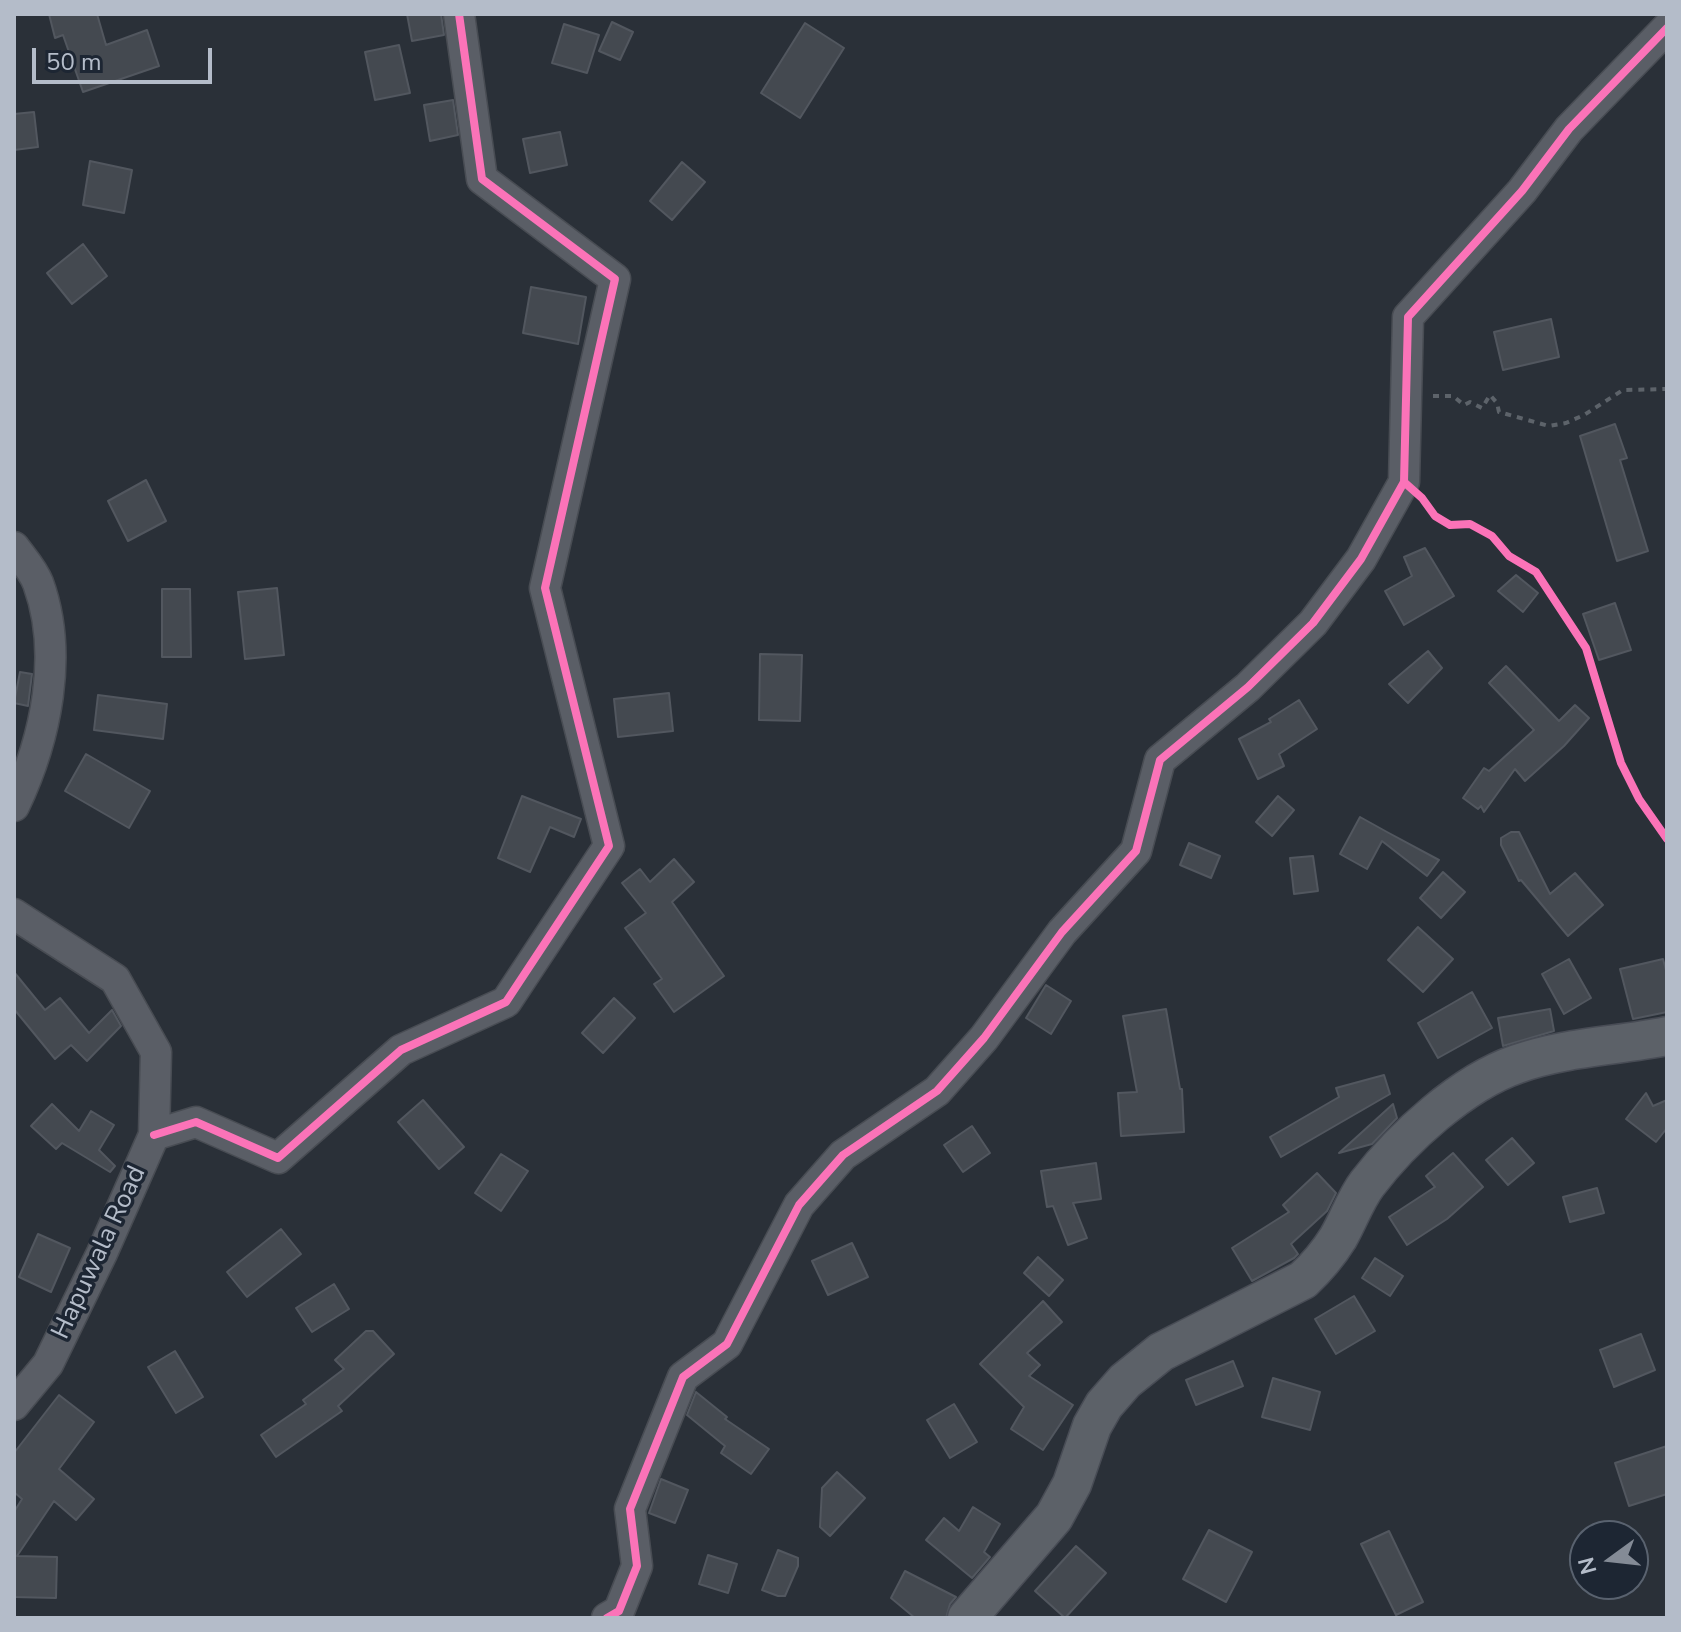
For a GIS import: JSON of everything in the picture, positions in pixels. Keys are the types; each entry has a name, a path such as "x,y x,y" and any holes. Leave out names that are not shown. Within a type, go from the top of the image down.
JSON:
{"main road":[{"path":"967,1618 1054,1517 1072,1484 1092,1426 1104,1405 1125,1381 1161,1352 1303,1280 1323,1262 1364,1187 1384,1163 1453,1100 1487,1077 1519,1063 1667,1036"}],"street":[{"path":"154,1135 196,1122 278,1158 401,1050 506,1002 609,846 545,588 615,279 482,179 459,14"},
{"path":"607,1618 619,1611 637,1566 630,1509 683,1377 727,1344 799,1205 843,1155 937,1091 984,1038 1062,932 1136,851 1160,760 1248,687 1313,623 1361,559 1404,482 1408,317 1522,191 1569,129 1667,28"},
{"path":"14,547 37,581 51,637 47,705 25,782 14,806"},
{"name":"Hapuwala Road","path":"14,914 115,979 156,1052 154,1135 48,1364 14,1405"}],"path":[{"path":"1406,400 1453,396 1464,405 1470,402 1482,408 1490,395 1497,403 1499,412 1549,426 1584,415 1623,390 1667,389"}],"building":[{"path":"49,14 97,14 106,45 147,30 159,66 83,92 63,35 55,38"},
{"path":"407,14 441,14 444,35 412,41"},
{"path":"612,22 633,32 620,60 599,51"},
{"path":"805,23 844,48 800,118 761,93"},
{"path":"564,24 599,35 587,73 552,63"},
{"path":"399,45 410,93 375,100 365,52"},
{"path":"453,100 458,135 430,141 424,105"},
{"path":"34,112 38,147 14,150 14,114"},
{"path":"560,132 567,165 530,173 523,139"},
{"path":"90,161 132,170 124,213 83,205"},
{"path":"682,162 705,182 672,220 650,201"},
{"path":"83,244 107,276 72,304 47,273"},
{"path":"531,287 586,297 578,344 523,333"},
{"path":"1551,319 1559,357 1503,370 1494,332"},
{"path":"1615,424 1627,458 1620,460 1648,551 1617,561 1580,436"},
{"path":"146,480 166,521 128,541 108,501"},
{"path":"1425,548 1454,596 1404,625 1385,591 1412,576 1404,557"},
{"path":"1516,575 1538,593 1523,612 1498,591"},
{"path":"277,588 284,655 245,659 238,592"},
{"path":"162,589 190,589 191,657 162,657"},
{"path":"1615,603 1631,650 1599,660 1583,614"},
{"path":"1428,651 1442,668 1408,703 1389,684"},
{"path":"760,654 802,655 800,721 759,720"},
{"path":"1506,666 1559,721 1575,705 1589,718 1564,746 1525,781 1515,769 1484,812 1481,806 1478,809 1463,798 1484,768 1489,771 1534,730 1489,683"},
{"path":"20,672 32,674 28,706 14,703"},
{"path":"669,693 673,731 618,737 614,699"},
{"path":"98,695 167,704 163,739 94,730"},
{"path":"1299,700 1317,729 1279,754 1284,766 1258,779 1239,739 1271,722 1269,719"},
{"path":"86,754 150,791 129,828 65,791"},
{"path":"522,796 581,819 574,837 550,827 530,872 498,858"},
{"path":"1278,796 1294,810 1272,836 1256,822"},
{"path":"1360,817 1439,860 1427,876 1382,841 1367,869 1340,854"},
{"path":"1511,832 1519,832 1550,894 1575,873 1603,905 1568,936 1519,881 1501,845 1501,838"},
{"path":"1189,843 1220,856 1211,878 1180,865"},
{"path":"1313,856 1318,891 1294,894 1290,858"},
{"path":"674,859 694,882 672,902 724,976 674,1012 654,984 662,979 625,928 646,913 622,883 640,869 650,882"},
{"path":"1443,872 1465,892 1441,918 1420,898"},
{"path":"1418,927 1453,959 1423,992 1388,960"},
{"path":"1569,959 1591,998 1564,1014 1542,974"},
{"path":"1663,959 1667,974 1667,1012 1633,1019 1620,969"},
{"path":"14,972 45,1010 60,998 89,1033 112,1010 121,1026 87,1061 71,1045 55,1059 14,1009"},
{"path":"1046,985 1071,1001 1051,1034 1026,1018"},
{"path":"1472,992 1492,1028 1438,1058 1418,1023"},
{"path":"614,998 635,1018 603,1053 582,1033"},
{"path":"1166,1009 1182,1089 1184,1132 1121,1136 1118,1093 1137,1092 1123,1016"},
{"path":"1550,1009 1554,1031 1503,1046 1498,1018"},
{"path":"1384,1075 1390,1094 1281,1157 1270,1137 1339,1097 1336,1088"},
{"path":"1646,1093 1653,1106 1667,1100 1667,1128 1656,1142 1626,1119"},
{"path":"423,1100 464,1147 439,1169 398,1122"},
{"path":"52,1104 79,1131 91,1111 114,1125 99,1150 115,1166 110,1172 62,1143 56,1149 31,1126"},
{"path":"1393,1104 1397,1118 1372,1144 1339,1153"},
{"path":"972,1126 990,1153 963,1172 944,1145"},
{"path":"1512,1138 1534,1163 1508,1185 1486,1160"},
{"path":"1453,1153 1483,1187 1447,1219 1407,1245 1389,1217 1435,1187 1426,1176"},
{"path":"501,1154 528,1171 501,1211 475,1193"},
{"path":"1096,1163 1101,1199 1073,1203 1087,1238 1068,1245 1053,1206 1047,1207 1041,1171"},
{"path":"1317,1173 1336,1193 1327,1211 1291,1244 1298,1254 1294,1258 1252,1281 1232,1248 1289,1212 1283,1205"},
{"path":"1597,1188 1604,1213 1570,1222 1563,1197"},
{"path":"281,1229 301,1254 247,1297 227,1272"},
{"path":"38,1234 70,1248 51,1292 19,1277"},
{"path":"852,1243 868,1277 828,1295 812,1261"},
{"path":"1038,1257 1063,1280 1049,1296 1024,1273"},
{"path":"1375,1258 1403,1276 1390,1296 1362,1278"},
{"path":"334,1284 349,1309 312,1332 296,1308"},
{"path":"1354,1296 1375,1331 1336,1354 1315,1319"},
{"path":"1043,1301 1062,1322 1027,1353 1040,1365 1029,1376 1073,1405 1043,1450 1011,1429 1024,1407 980,1364"},
{"path":"366,1331 373,1331 394,1354 338,1406 342,1411 276,1457 261,1435 306,1404 303,1400 344,1369 335,1360"},
{"path":"1641,1334 1655,1370 1614,1387 1600,1350"},
{"path":"175,1351 203,1397 176,1413 148,1367"},
{"path":"1233,1361 1243,1386 1196,1405 1186,1380"},
{"path":"1273,1378 1320,1392 1310,1430 1262,1417"},
{"path":"696,1392 727,1417 725,1419 769,1449 751,1474 721,1453 725,1446 687,1415"},
{"path":"59,1395 94,1422 59,1469 94,1499 76,1520 54,1501 17,1556 57,1557 56,1598 14,1597 14,1512 22,1499 14,1492 14,1453"},
{"path":"954,1404 977,1442 950,1458 927,1420"},
{"path":"1667,1446 1667,1494 1629,1506 1615,1463"},
{"path":"837,1472 865,1498 830,1536 820,1527 822,1488"},
{"path":"661,1479 688,1490 675,1523 649,1513"},
{"path":"973,1507 1000,1524 984,1552 990,1557 972,1578 926,1540 944,1518 959,1531"},
{"path":"1209,1530 1252,1552 1226,1602 1183,1579"},
{"path":"1389,1531 1423,1602 1396,1615 1361,1544"},
{"path":"1076,1546 1106,1573 1065,1618 1035,1591"},
{"path":"778,1550 798,1558 798,1566 785,1596 762,1590"},
{"path":"708,1555 737,1564 728,1593 699,1584"},
{"path":"905,1571 956,1597 950,1604 946,1618 915,1618 891,1598"}],"cycle path":[{"path":"154,1135 196,1122 278,1158 401,1050 506,1002 609,846 545,588 615,279 482,179 459,14"},
{"path":"607,1618 619,1611 637,1566 630,1509 683,1377 727,1344 799,1205 843,1155 937,1091 984,1038 1062,932 1136,851 1160,760 1248,687 1313,623 1361,559 1404,482 1408,317 1522,191 1569,129 1667,28"},
{"path":"1404,482 1422,498 1435,516 1450,525 1470,524 1492,536 1509,556 1536,572 1586,648 1621,763 1639,799 1667,839"}]}
